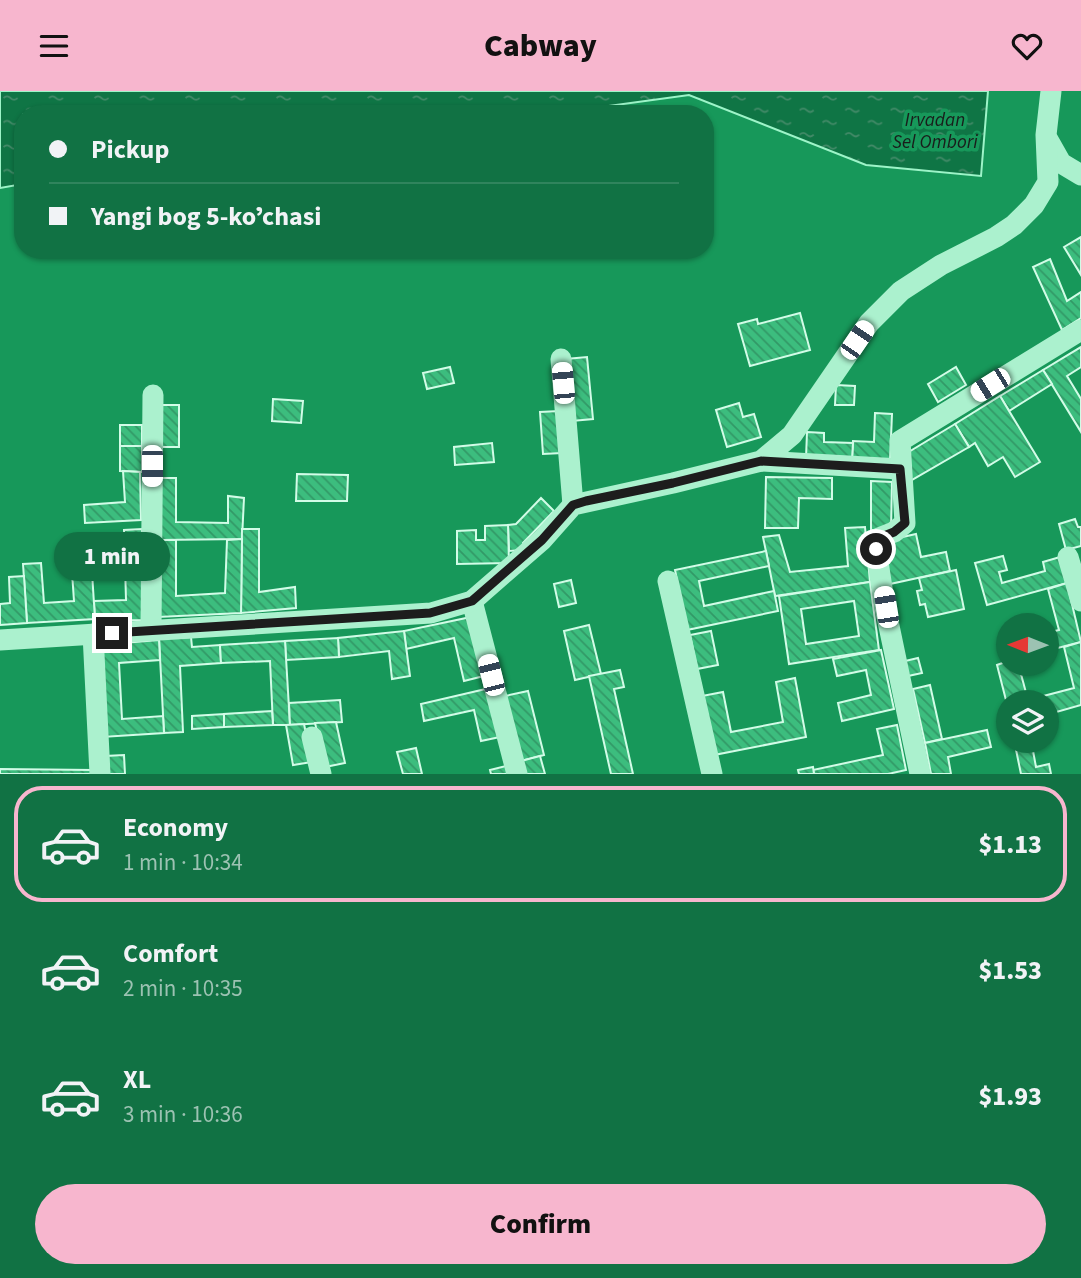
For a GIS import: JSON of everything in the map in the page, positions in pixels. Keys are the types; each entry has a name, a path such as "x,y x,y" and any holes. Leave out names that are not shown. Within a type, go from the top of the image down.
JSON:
{"street":[{"path":"761,461 792,435 869,323 901,291 941,265 996,237 1014,225 1034,205 1048,181 1046,135 1051,91"},
{"path":"1046,135 1061,163 1081,175"},
{"path":"920,774 876,549 879,538 894,532 905,523 900,441 1081,330"},
{"path":"561,359 573,505"},
{"path":"151,630 153,395"},
{"path":"0,640 430,613 472,601 542,540 573,505 761,461 900,469"},
{"path":"1068,558 1081,601"},
{"path":"668,580 712,774"},
{"path":"472,601 517,774"},
{"path":"93,634 100,774"},
{"path":"312,737 321,774"}],"water":[{"name":"Irvadan Sel Ombori","path":"0,91 988,91 981,176 866,165 689,95 616,105 14,105 14,186 0,188"}],"building":[{"path":"1081,237 1081,275 1064,247"},
{"path":"1050,259 1067,301 1081,292 1081,318 1062,330 1033,267"},
{"path":"800,313 810,350 750,366 738,324 757,319 758,324"},
{"path":"1081,347 1081,367 1067,376 1081,399 1081,432 1043,370"},
{"path":"587,357 593,419 572,421 566,359"},
{"path":"450,367 454,383 427,389 423,373"},
{"path":"956,367 966,385 938,402 928,384"},
{"path":"1043,370 1052,384 1009,411 1000,396"},
{"path":"836,385 855,386 854,405 835,405"},
{"path":"1000,396 1040,462 1015,477 1003,457 988,466 975,443 969,447 955,424"},
{"path":"273,399 303,401 301,423 272,421"},
{"path":"739,403 743,417 754,414 761,437 727,447 716,410"},
{"path":"162,405 179,405 179,447 162,447"},
{"path":"559,411 562,453 543,454 540,412"},
{"path":"875,413 892,414 890,461 852,459 853,441 874,442"},
{"path":"955,424 969,447 910,481 907,453"},
{"path":"120,425 142,425 142,446 120,446"},
{"path":"807,432 824,433 824,442 853,443 852,459 806,458"},
{"path":"492,443 494,462 455,465 454,447"},
{"path":"120,446 142,446 142,472 120,471"},
{"path":"123,471 140,472 141,520 85,523 84,505 125,502"},
{"path":"297,474 348,475 347,501 296,501"},
{"path":"766,477 832,478 832,499 799,498 798,528 765,528"},
{"path":"160,478 176,478 176,522 228,523 228,496 244,498 242,539 158,540"},
{"path":"871,481 892,482 891,530 871,530"},
{"path":"541,498 554,511 523,543 523,550 509,551 508,525 516,524"},
{"path":"1075,519 1078,527 1081,527 1081,546 1066,550 1059,524"},
{"path":"508,525 509,563 457,564 457,531 476,530 476,540 485,540 485,526"},
{"path":"865,527 870,582 775,596 763,537 779,535 790,572 848,566 845,528"},
{"path":"142,529 143,620 95,621 94,601 126,600 124,530"},
{"path":"242,529 259,529 259,592 295,587 296,608 241,613"},
{"path":"916,534 921,557 946,552 950,571 890,584 880,542"},
{"path":"242,539 241,613 158,617 158,540 176,540 176,596 225,593 227,540"},
{"path":"766,551 769,566 699,581 704,606 774,591 778,611 687,630 675,570"},
{"path":"1003,556 1007,570 999,572 1002,583 1045,571 1043,562 1060,557 1067,583 987,605 975,563"},
{"path":"91,557 95,619 27,623 23,564 41,563 44,603 74,601 71,558"},
{"path":"956,570 964,609 928,617 925,604 920,605 917,591 922,590 919,578"},
{"path":"24,576 27,623 0,625 0,604 10,603 9,577"},
{"path":"571,580 576,603 559,607 554,584"},
{"path":"870,582 879,650 789,664 779,596","holes":["854,601 859,636 806,644 801,609"]},
{"path":"1067,583 1081,642 1059,648 1059,613 1054,613 1048,589"},
{"path":"471,617 484,676 464,681 454,638 406,649 404,631"},
{"path":"589,625 601,674 575,680 564,631"},
{"path":"404,631 410,676 392,679 389,651 339,657 338,638"},
{"path":"711,631 718,665 697,669 690,635"},
{"path":"191,637 192,647 220,645 221,663 180,666 183,732 164,733 159,638"},
{"path":"338,638 339,657 286,660 285,641"},
{"path":"159,640 160,660 119,663 122,719 163,716 164,733 102,737 98,645"},
{"path":"285,641 290,725 273,725 270,661 221,663 220,645"},
{"path":"1081,642 1081,705 1059,711 1059,692 1074,688 1064,647"},
{"path":"881,650 894,709 842,721 838,703 871,695 866,670 837,676 833,659"},
{"path":"918,658 922,673 908,676 905,661"},
{"path":"620,670 624,687 614,689 633,774 611,774 589,676"},
{"path":"1000,676 1022,676 1025,690 1003,690"},
{"path":"795,678 806,737 714,755 702,696 723,692 731,732 783,722 776,682"},
{"path":"930,685 942,739 925,743 913,689"},
{"path":"490,688 500,737 481,741 474,710 424,721 421,704"},
{"path":"528,691 544,755 521,761 505,696"},
{"path":"340,700 342,722 290,725 289,703"},
{"path":"272,711 273,725 224,727 224,714"},
{"path":"224,714 224,727 192,729 192,716"},
{"path":"336,722 345,763 325,767 315,723"},
{"path":"304,724 312,762 293,765 286,725"},
{"path":"897,725 906,770 888,774 814,774 813,770 883,755 877,729"},
{"path":"987,730 991,747 948,757 951,774 931,774 925,743"},
{"path":"416,748 422,774 403,774 397,752"},
{"path":"1017,753 1033,753 1036,767 1049,764 1051,774 1021,774"},
{"path":"124,755 125,774 105,774 105,756"},
{"path":"540,756 545,774 524,774 521,761"},
{"path":"510,765 512,774 491,774 490,770"},
{"path":"813,767 814,774 799,774 798,770"},
{"path":"0,769 93,770 93,774 0,774"}],"route":[{"path":"112,633 430,613 472,601 542,540 573,505 761,461 900,469 905,523 894,532 879,538 876,549"}]}
